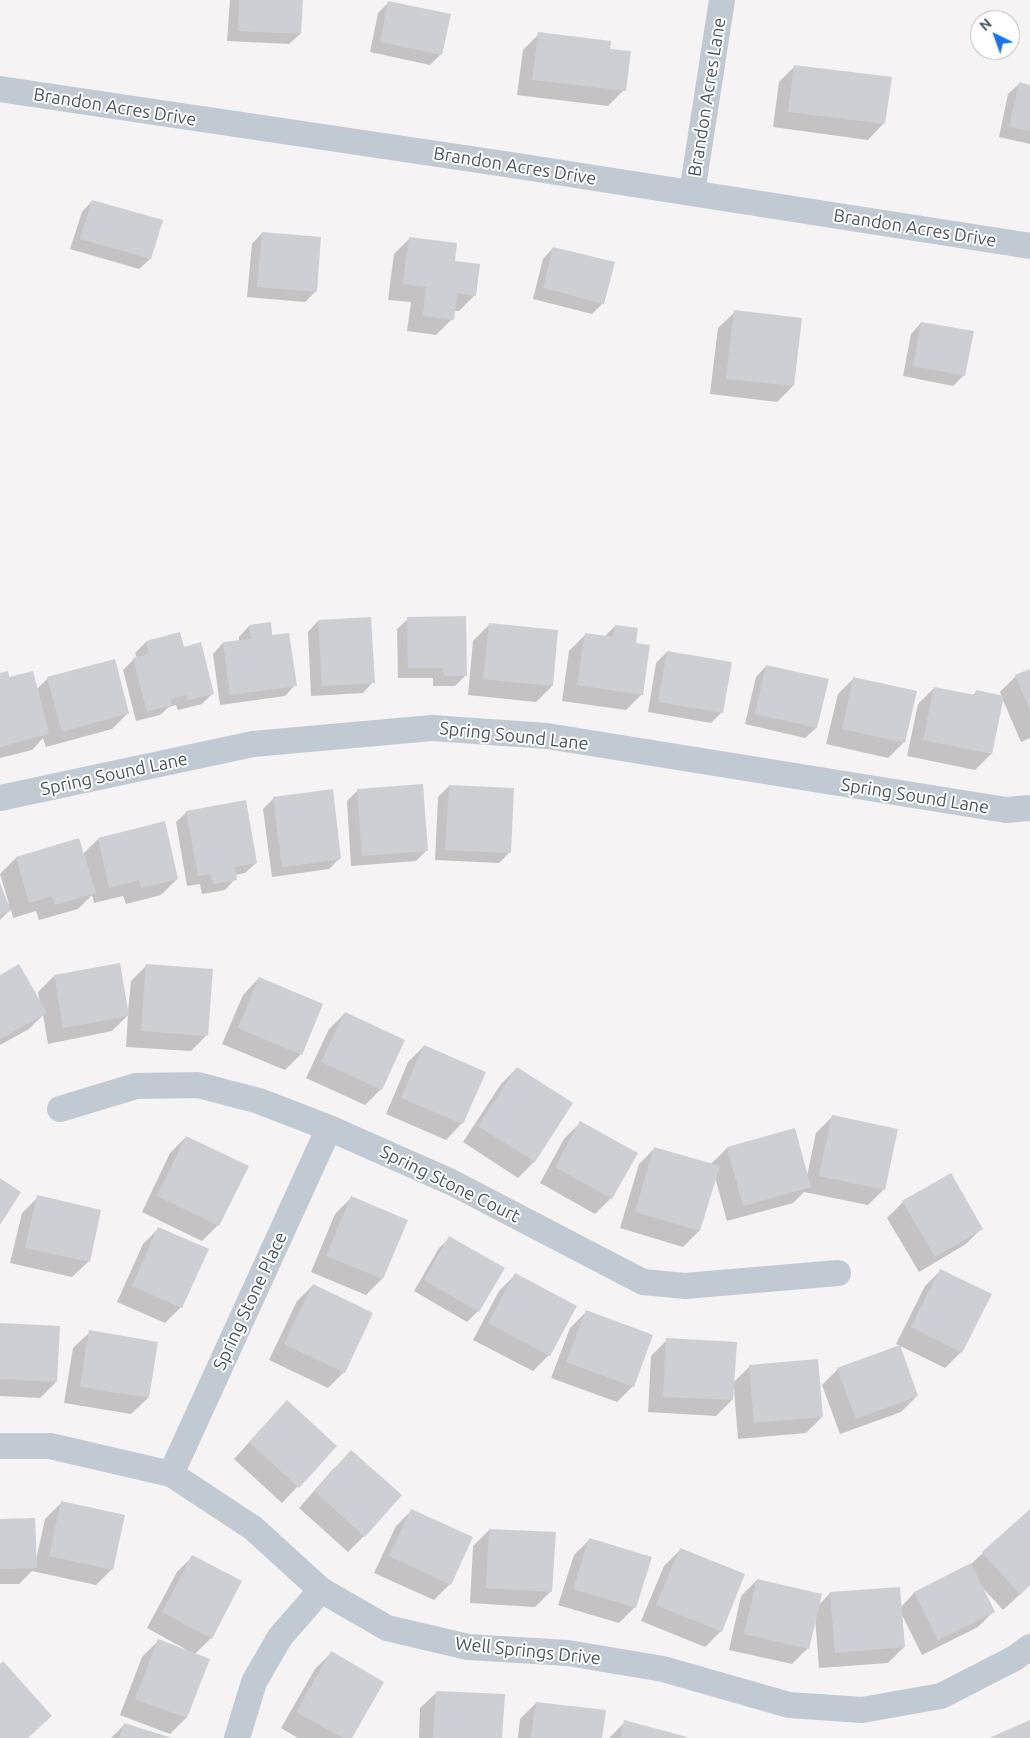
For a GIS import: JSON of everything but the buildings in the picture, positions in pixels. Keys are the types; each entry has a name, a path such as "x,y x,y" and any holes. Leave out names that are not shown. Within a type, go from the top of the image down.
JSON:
{"street":[{"name":"Brandon Acres Lane","path":"692,193 722,0"},
{"name":"Brandon Acres Drive","path":"0,89 1030,246"},
{"name":"Spring Sound Lane","path":"0,798 253,744 432,728 547,736 1006,810 1030,808"},
{"name":"Spring Stone Court","path":"60,1109 136,1086 198,1085 259,1101 329,1128 451,1182 643,1282 685,1286 838,1273"},
{"name":"Spring Stone Place","path":"171,1474 329,1128"},
{"name":"Well Springs Drive","path":"0,1446 50,1446 171,1474 253,1528 322,1590 387,1628 468,1647 568,1653 663,1669 789,1705 862,1710 941,1696 1015,1658 1030,1647"},
{"path":"237,1738 254,1682 280,1637 322,1590"}]}
